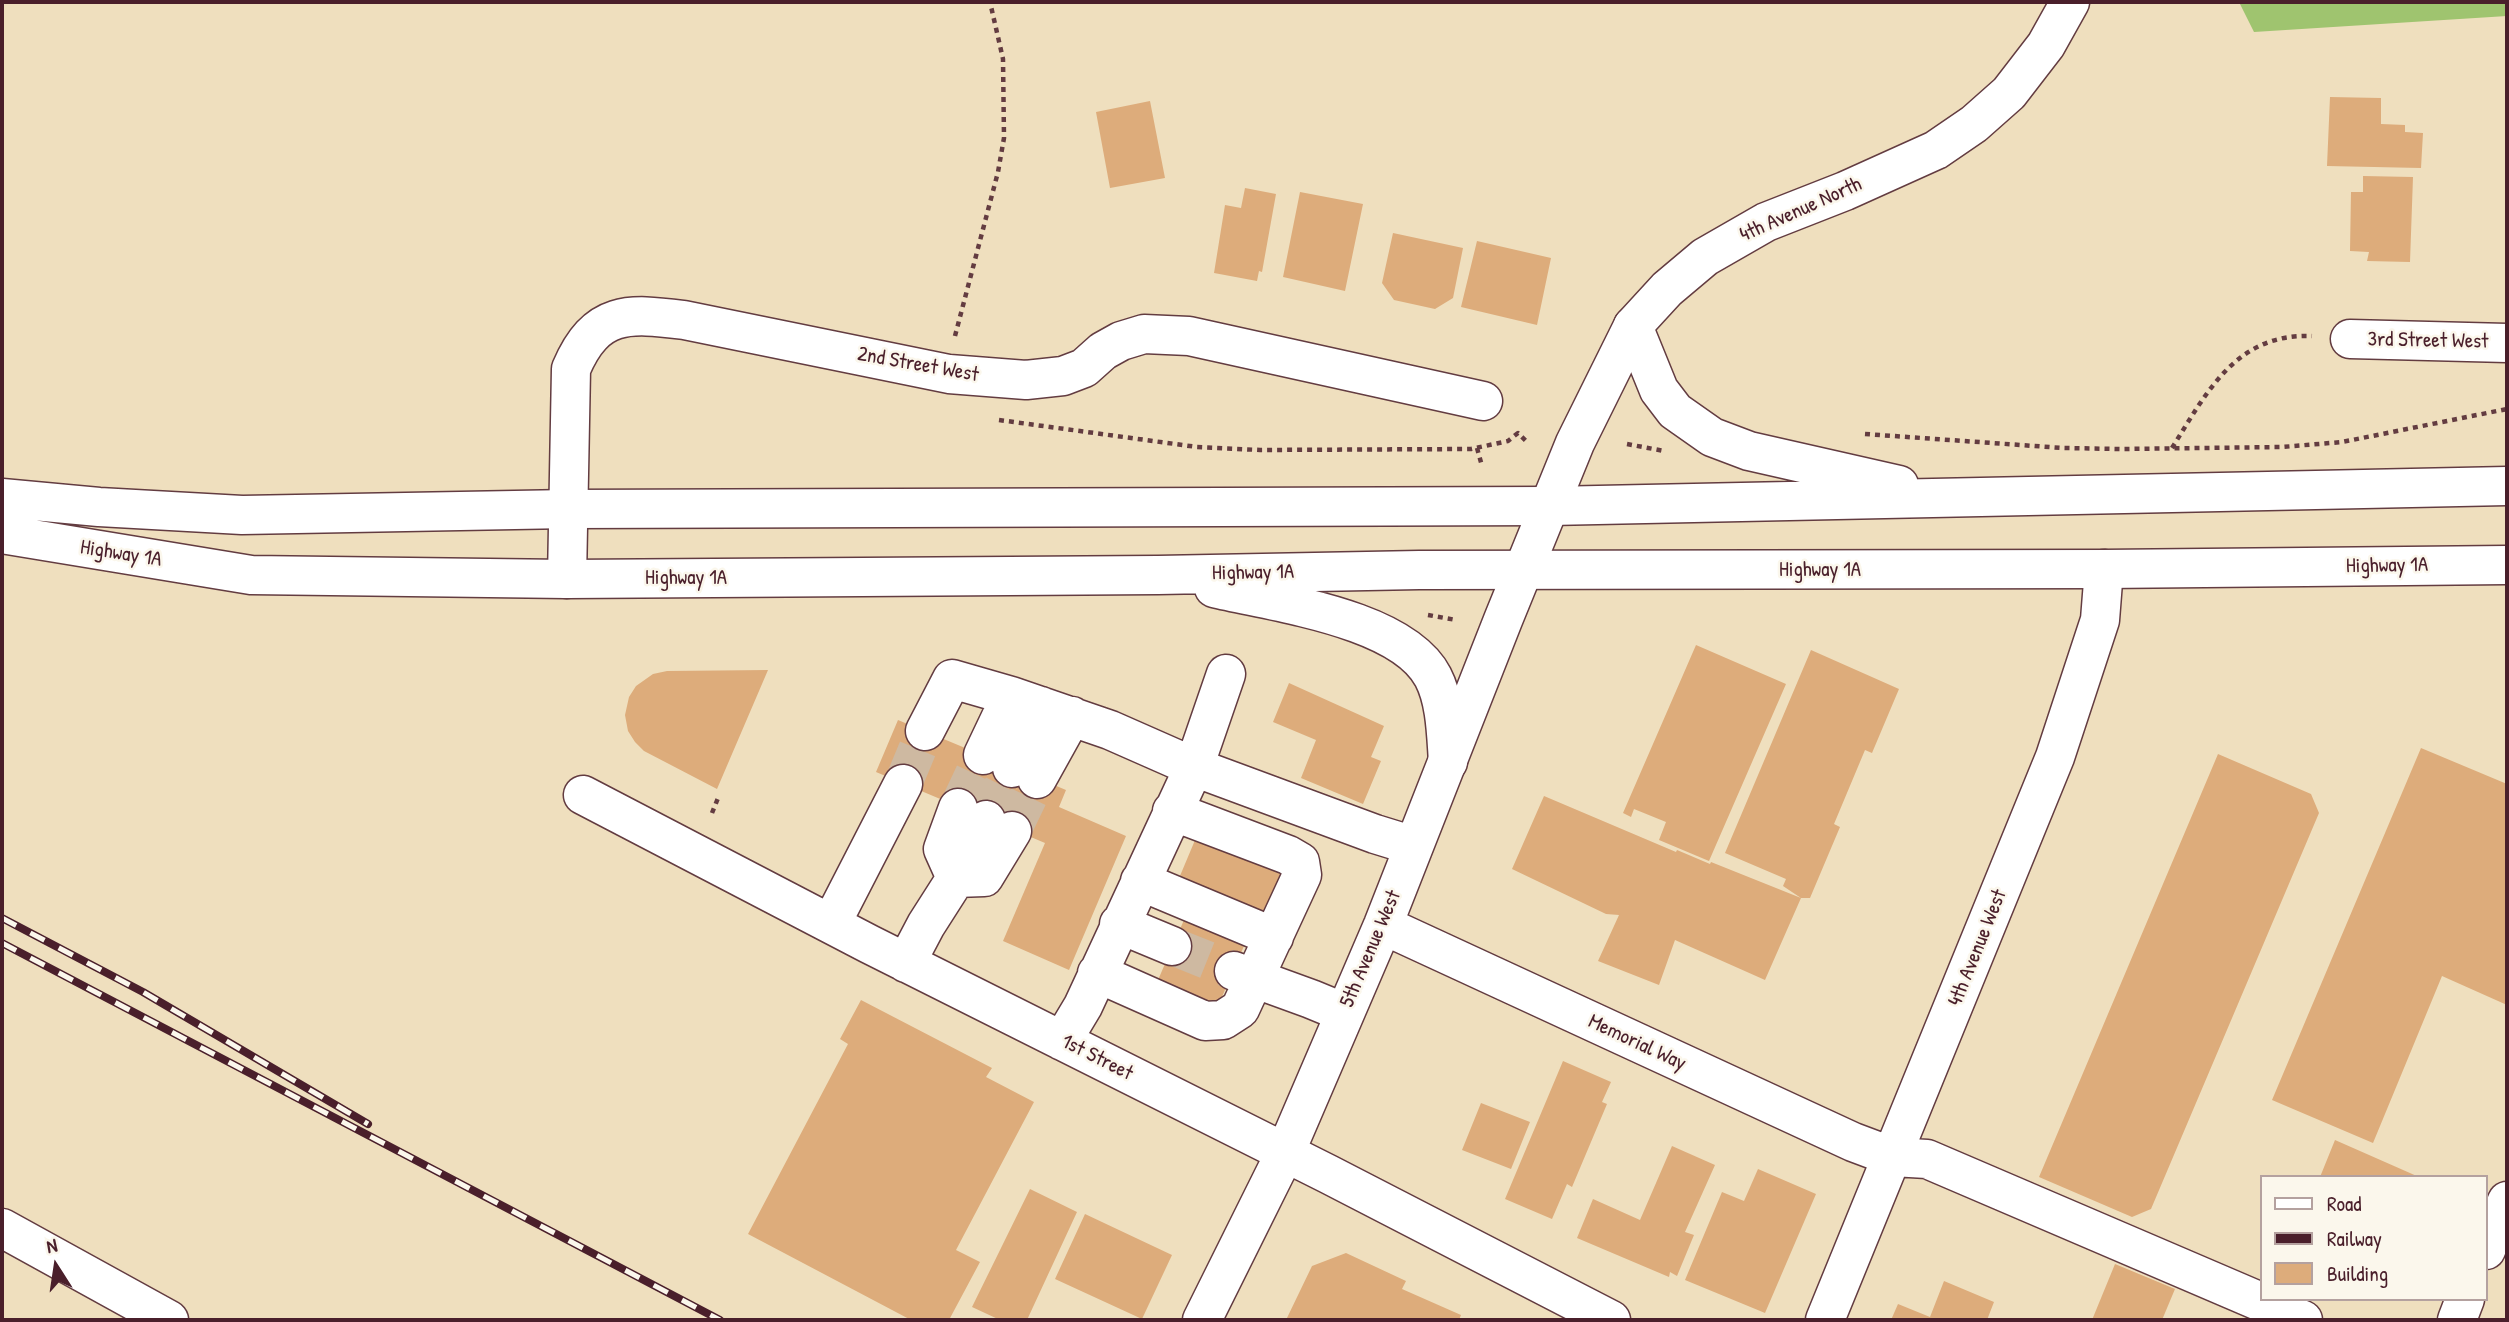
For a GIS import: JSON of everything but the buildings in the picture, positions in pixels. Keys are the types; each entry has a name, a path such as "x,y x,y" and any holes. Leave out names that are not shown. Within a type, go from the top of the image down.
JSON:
{"main road":[{"name":"4th Avenue North","path":"1523,571 1583,424 1633,326 1667,289 1705,257 1766,222 1936,150 1974,124 2016,84 2046,45 2070,2"},
{"name":"2nd Street West","path":"567,579 571,369 579,350 593,334 614,319 642,315 684,320 949,374 1026,380 1063,376 1084,368 1103,351 1132,337 1144,334 1189,336 1483,401"},
{"path":"1633,326 1659,390 1675,411 1712,438 1749,451 1959,498"},
{"name":"3rd Street West","path":"2350,339 2507,343"},
{"name":"Highway 1A","path":"2,498 99,507 242,515 569,509 1550,506 2507,486"},
{"name":"Highway 1A","path":"2,534 251,575 567,579 1158,575 1419,570 2104,569 2507,565"},
{"name":"4th Avenue West","path":"1825,1320 2055,757 2100,620 2104,569"},
{"name":"5th Avenue West","path":"1202,1320 1285,1153 1383,925 1523,571"},
{"path":"1158,575 1348,619 1386,634 1420,657 1435,679 1444,716 1448,762"},
{"path":"1062,1041 1083,1006 1194,767 1226,674"},
{"path":"925,731 952,679 1110,730 1194,767 1413,846"},
{"path":"1041,706 1011,767 1041,706"},
{"path":"831,924 903,784"},
{"name":"1st Street","path":"583,795 906,963 1611,1320"},
{"path":"1097,973 1205,1021 1223,1020 1240,1009 1245,975 1274,937 1303,875 1300,862 1288,855 1172,811"},
{"path":"985,820 984,877 957,878 943,849 985,820"},
{"path":"906,963 957,878"},
{"path":"1140,881 1274,937"},
{"path":"1119,924 1172,946"},
{"name":"Memorial Way","path":"1383,925 1853,1142 1893,1157 1927,1158 2303,1320"},
{"path":"1245,975 1345,1013"},
{"path":"2488,1245 2507,1200"},
{"path":"2,1228 169,1320"},
{"path":"2456,1320 2464,1301"}],"path":[{"path":"952,349 998,173 1004,138 1003,59 990,2"},
{"path":"2172,448 2216,380 2250,350 2278,338 2299,336 2350,339"},
{"path":"1856,433 2008,445 2121,449 2282,447 2342,442 2507,409"},
{"path":"999,420 1222,448 1477,448 1508,441 1518,433 1528,443"},
{"path":"1477,448 1482,467"},
{"path":"1655,459 1658,452"},
{"path":"712,813 718,798"}],"green space":[{"path":"2239,2 2507,2 2507,16 2254,32"}],"tunnel":[{"path":"903,784 925,731"},
{"path":"958,808 983,755"},
{"path":"986,820 1012,768"},
{"path":"1012,831 1037,779"},
{"path":"1172,946 1234,971"}],"railway":[{"path":"2,918 143,992 368,1124"},
{"path":"2,943 720,1320"}]}
